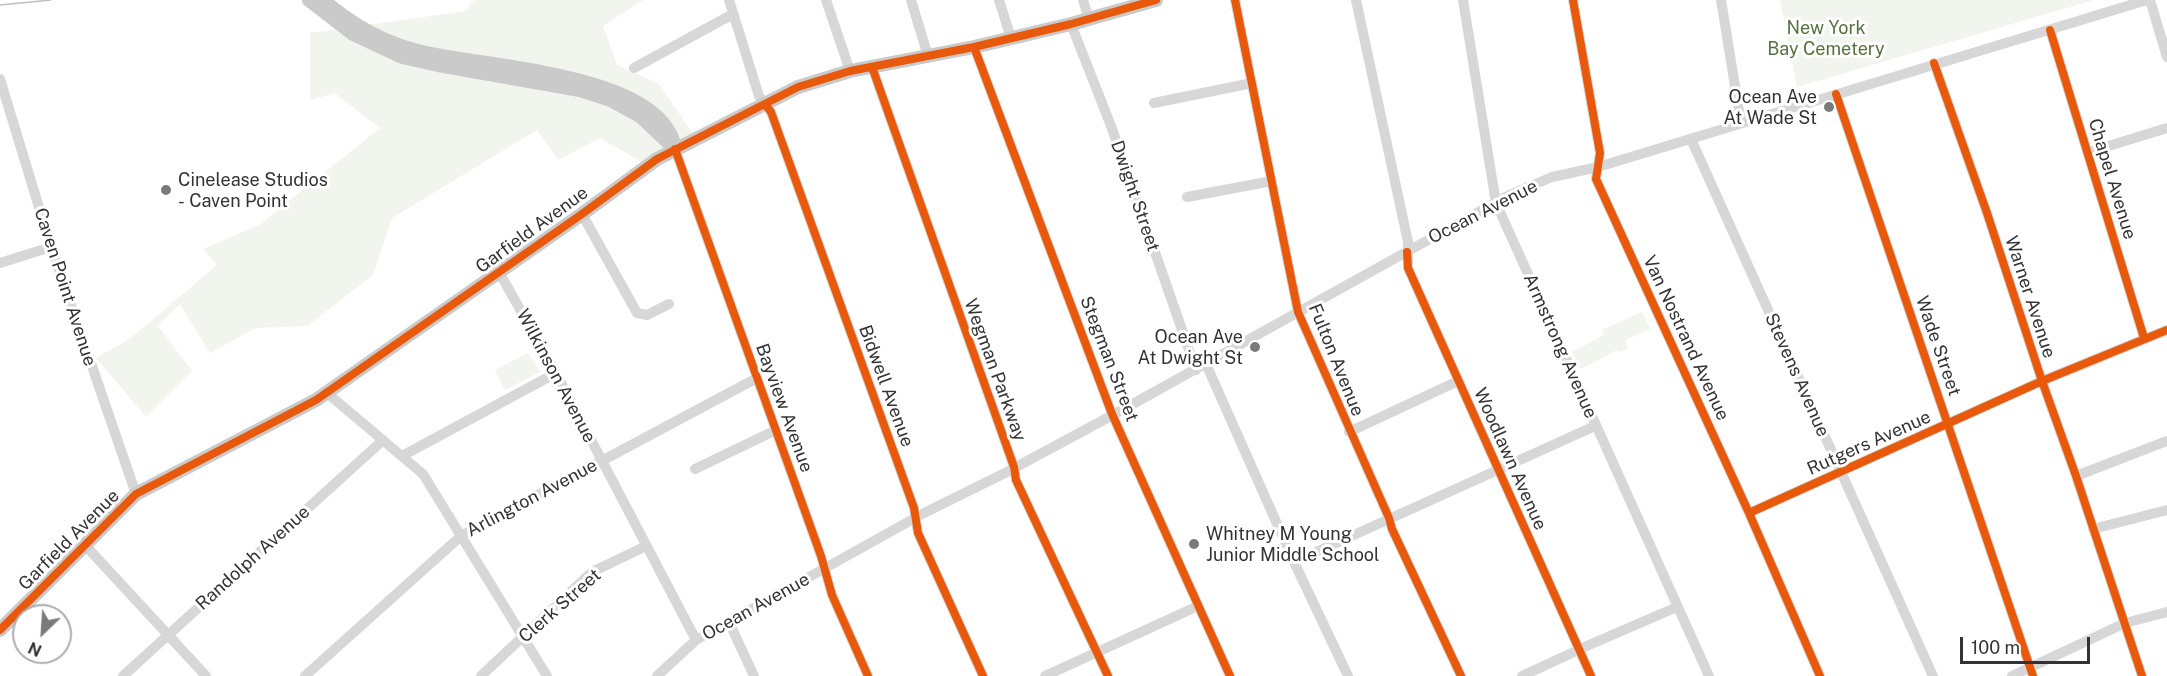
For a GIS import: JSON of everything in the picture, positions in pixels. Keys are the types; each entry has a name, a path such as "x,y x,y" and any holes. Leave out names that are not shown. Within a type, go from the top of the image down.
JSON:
{"main road":[{"name":"Bayview Avenue","path":"309,0 353,34 402,57 631,98 654,114 671,134 675,149"},
{"name":"Bayview Avenue","path":"323,0 355,24 404,47 433,55 574,79 604,92"},
{"name":"Garfield Avenue","path":"0,630 136,494 327,393 582,214 620,184 675,149 798,87 850,71 974,47 1071,24 1152,1"}],"street":[{"name":"Bidwell Avenue","path":"729,0 759,96 771,112 916,518 918,533 982,676"},
{"path":"825,0 850,71"},
{"path":"911,0 928,56"},
{"path":"999,0 1011,38"},
{"path":"1083,0 1089,19"},
{"name":"Fulton Avenue","path":"1234,0 1298,312 1392,529 1461,676"},
{"name":"Woodlawn Avenue","path":"1356,0 1407,242 1408,268 1591,676"},
{"name":"Armstrong Avenue","path":"1463,0 1496,203 1709,676"},
{"name":"Van Nostrand Avenue","path":"1573,0 1600,153 1596,179 1749,513 1820,676"},
{"path":"1721,0 1741,123"},
{"path":"2148,0 2167,57"},
{"name":"Ocean Avenue","path":"657,676 696,640 916,518 1196,370 1509,195 1552,177 1598,167 1934,63 2148,0"},
{"path":"634,68 733,14"},
{"name":"Dwight Street","path":"1071,24 1110,126 1196,370"},
{"name":"Chapel Avenue","path":"2050,30 2144,338"},
{"name":"Stegman Street","path":"974,47 1112,414 1230,676"},
{"name":"Warner Avenue","path":"1934,63 1987,213 2142,676"},
{"name":"Wegman Parkway","path":"872,67 1014,467 1016,480 1108,676"},
{"name":"Caven Point Avenue","path":"0,79 51,247 136,494"},
{"path":"1155,103 1252,83"},
{"name":"Wade Street","path":"1836,94 2032,672"},
{"path":"2089,152 2167,128"},
{"name":"Stevens Avenue","path":"1691,139 1933,676"},
{"name":"Bayview Avenue","path":"675,149 825,569 832,595 868,676"},
{"path":"1187,197 1272,181"},
{"path":"582,214 638,314 647,315 669,304"},
{"path":"0,263 51,247"},
{"name":"Wilkinson Avenue","path":"499,272 556,373 696,640"},
{"name":"Rutgers Avenue","path":"1749,513 2042,381 2167,330"},
{"path":"1206,364 1294,562 1348,676"},
{"path":"402,456 556,373"},
{"name":"Arlington Avenue","path":"305,676 461,536 757,378"},
{"path":"1349,432 1458,381"},
{"path":"327,393 423,474 547,676"},
{"path":"1294,562 1595,426"},
{"path":"695,469 776,430"},
{"name":"Randolph Avenue","path":"123,676 382,441"},
{"path":"2076,476 2167,441"},
{"path":"2093,529 2167,510"},
{"path":"84,544 206,676"},
{"name":"Clerk Street","path":"481,676 592,572 646,546"},
{"path":"1045,676 1198,606"},
{"path":"1522,676 1677,607"},
{"path":"2012,676 2032,672 2124,623 2167,612"},
{"path":"729,622 754,676"}],"green space":[{"path":"474,0 643,0 603,26 617,65 659,84 695,137 645,164 600,138 558,160 537,130 392,218 373,275 307,326 256,328 210,353 180,304 158,326 192,371 146,417 96,358 131,338 217,265 203,249 259,225 380,128 335,93 310,100 310,33 466,11"},
{"name":"New York Bay Cemetery","path":"1780,0 2094,0 1797,87"},
{"path":"1642,312 1650,329 1625,340 1628,348 1619,352 1617,350 1581,369 1572,352 1604,335 1602,330"},
{"path":"528,353 540,372 505,390 495,370"}],"tram line":[{"path":"0,5 51,0"}],"cycle path":[{"path":"0,630 136,494 316,400 657,159 798,87 850,71 974,47 1071,24 1156,0"},
{"path":"1235,0 1298,312 1392,529 1461,676"},
{"path":"1573,0 1600,153 1596,179 1749,513 1820,676"},
{"path":"2050,30 2144,338"},
{"path":"974,47 1112,414 1230,676"},
{"path":"1934,63 1987,213 2142,676"},
{"path":"872,67 1014,467 1016,480 1108,676"},
{"path":"1836,94 2033,676"},
{"path":"765,104 771,112 914,508 918,533 983,676"},
{"path":"675,149 821,556 832,595 868,676"},
{"path":"1407,252 1408,268 1591,676"},
{"path":"1749,513 2042,381 2167,330"}],"place":[{"name":"Ocean Ave At Wade St","path":"1829,107"},
{"name":"Cinelease Studios - Caven Point","path":"166,190"},
{"name":"Ocean Ave At Dwight St","path":"1255,347"},
{"name":"Whitney M Young Junior Middle School","path":"1194,544"}]}
